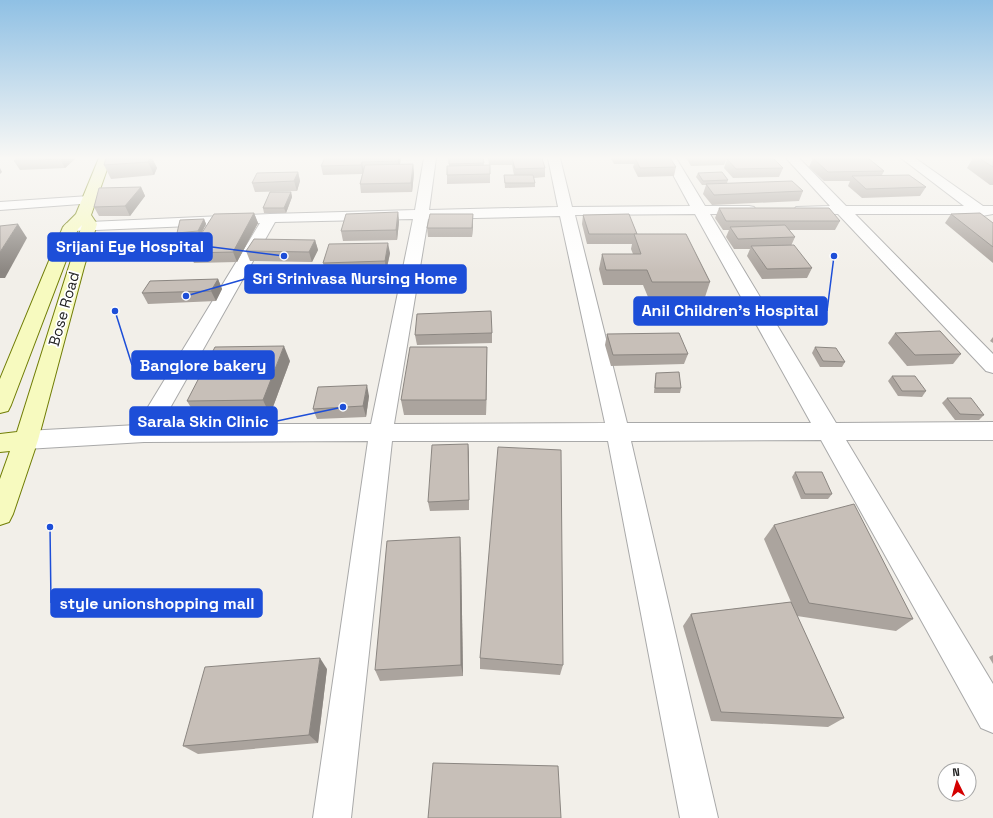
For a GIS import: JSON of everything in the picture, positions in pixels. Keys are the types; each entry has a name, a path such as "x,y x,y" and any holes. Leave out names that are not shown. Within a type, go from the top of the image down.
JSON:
{"main road":[{"name":"Bose Road","path":"0,514 26,440 84,217 91,196"},
{"path":"0,405 84,217"},
{"path":"0,443 26,440"}],"street":[{"path":"332,818 380,432 424,196"},
{"path":"562,196 618,432 699,818"},
{"path":"692,196 993,716"},
{"path":"829,196 993,366"},
{"path":"965,196 986,210 993,219"},
{"path":"0,206 84,217 270,218 566,212 764,210"},
{"path":"788,210 986,210"},
{"path":"144,433 270,218"},
{"path":"26,440 144,433 993,431"}],"building":[{"path":"97,196 133,196 125,206 94,207"},
{"path":"268,196 289,196 284,208 263,208"},
{"path":"719,208 829,208 840,221 726,221"},
{"path":"398,212 396,230 341,231 346,214"},
{"path":"254,213 233,252 189,253 214,214"},
{"path":"980,213 993,223 993,247 951,214"},
{"path":"430,214 473,214 472,228 427,228"},
{"path":"629,214 637,234 589,234 583,215"},
{"path":"204,219 198,231 177,233 180,220"},
{"path":"18,224 0,252 0,226"},
{"path":"785,225 795,237 738,239 730,227"},
{"path":"634,234 686,234 710,282 652,282 647,270 606,270 602,254 641,254"},
{"path":"254,239 315,240 309,252 246,251"},
{"path":"388,243 385,261 323,263 329,244"},
{"path":"794,245 812,268 767,269 751,246"},
{"path":"218,279 211,291 142,293 150,281"},
{"path":"491,311 492,333 415,335 417,314"},
{"path":"940,331 961,354 915,355 895,333"},
{"path":"679,333 688,354 613,355 607,334"},
{"path":"284,346 263,400 187,401 215,347"},
{"path":"410,347 487,347 486,400 401,400"},
{"path":"815,347 836,348 845,362 823,361"},
{"path":"679,372 681,388 655,388 656,373"},
{"path":"892,376 915,376 926,391 902,391"},
{"path":"367,385 363,406 313,409 318,387"},
{"path":"947,398 971,398 984,415 960,414"},
{"path":"468,444 469,500 428,502 432,445"},
{"path":"498,447 561,450 563,665 480,658"},
{"path":"795,472 822,472 832,494 805,494"},
{"path":"854,504 913,619 809,603 774,525"},
{"path":"460,537 461,665 375,670 387,541"},
{"path":"791,602 844,718 721,712 691,614"},
{"path":"320,658 309,735 183,746 205,667"},
{"path":"433,763 558,766 561,818 428,818"}],"place":[{"name":"Srijani Eye Hospital","path":"284,256"},
{"name":"Anil Children's Hospital","path":"834,256"},
{"name":"Sri Srinivasa Nursing Home","path":"186,296"},
{"name":"Banglore bakery","path":"115,311"},
{"name":"Sarala Skin Clinic","path":"343,407"},
{"name":"style unionshopping mall","path":"50,527"}]}
